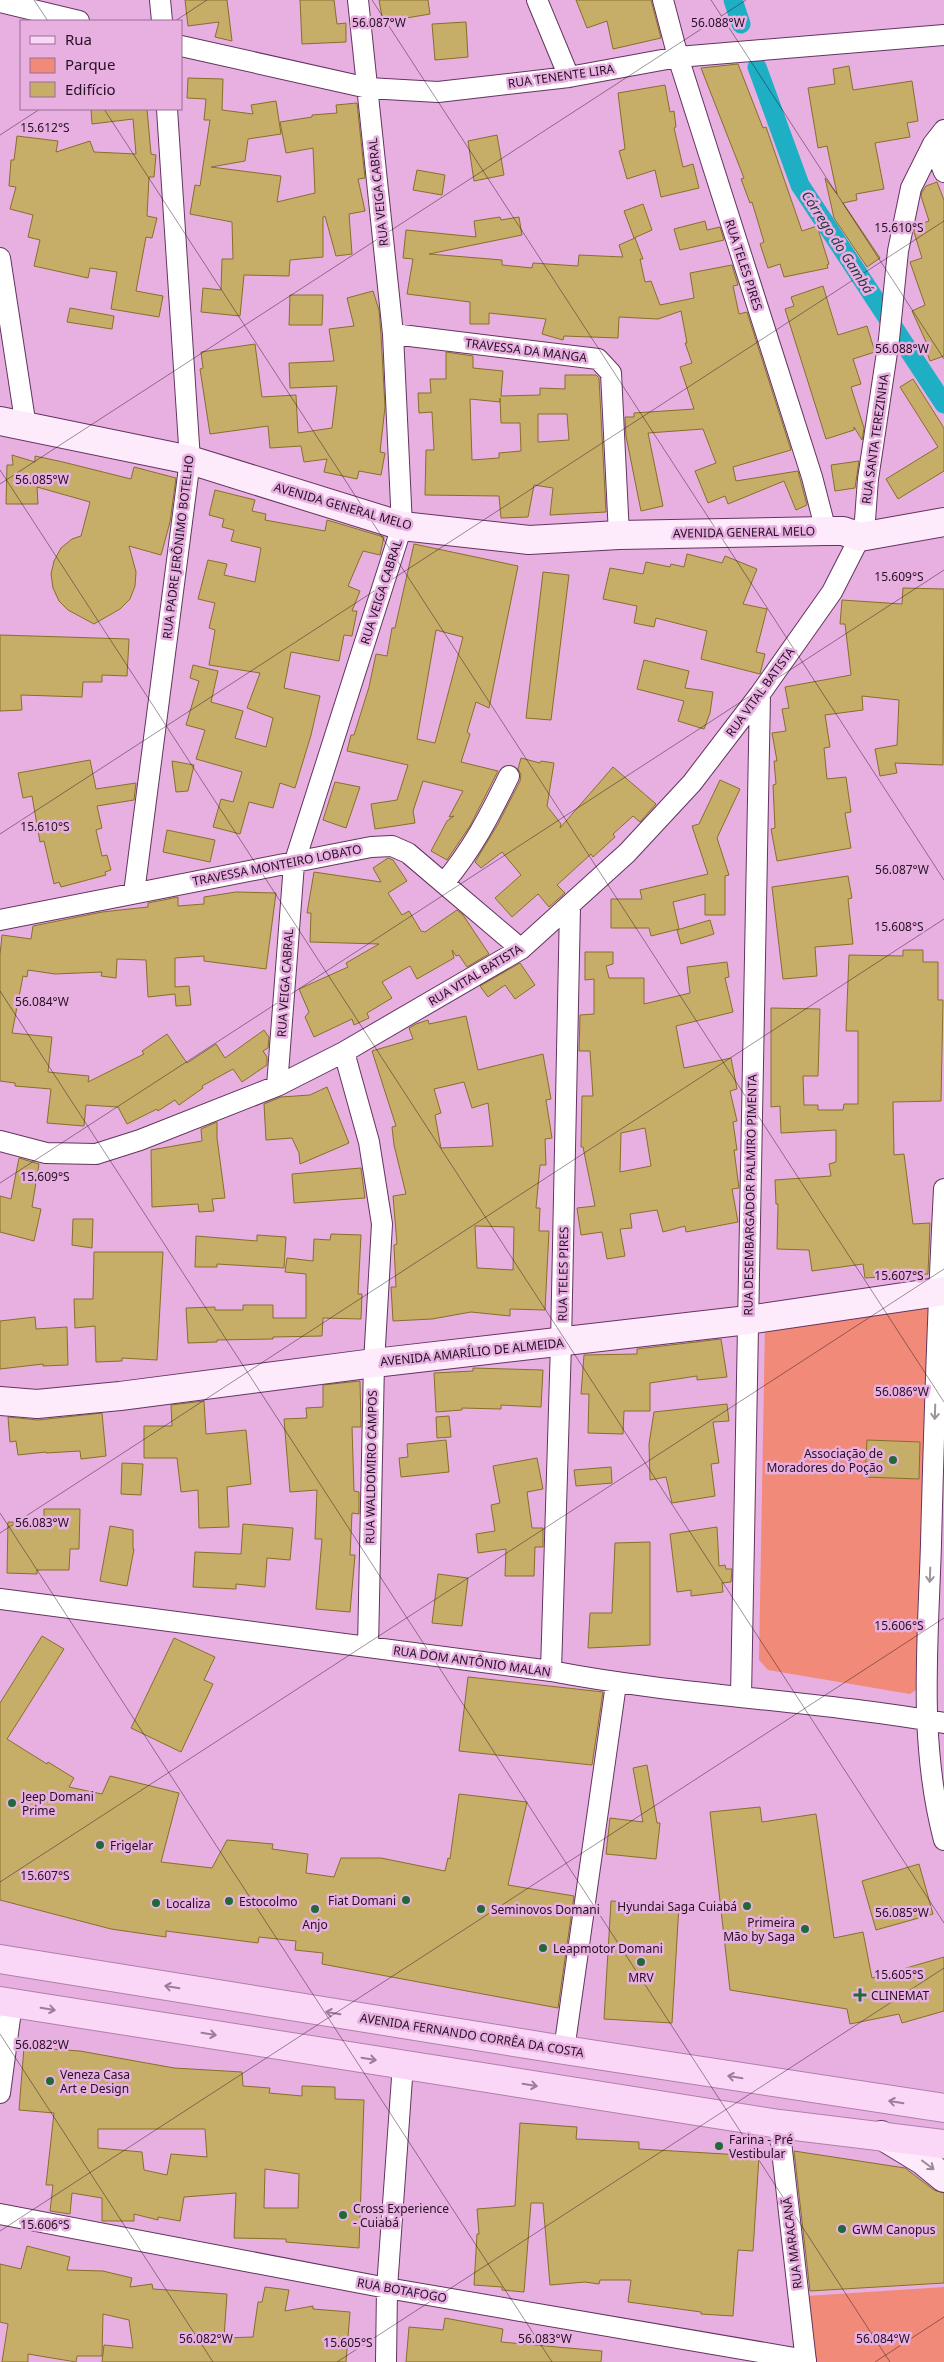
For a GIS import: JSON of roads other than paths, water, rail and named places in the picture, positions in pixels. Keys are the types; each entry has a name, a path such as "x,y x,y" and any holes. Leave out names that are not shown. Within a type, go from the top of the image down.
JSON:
{"main road":[{"name":"AVENIDA FERNANDO CORRÊA DA COSTA","path":"0,1959 564,2050 944,2108"},
{"path":"6,2002 779,2124 944,2144"}],"street":[{"path":"160,0 162,20"},
{"name":"RUA VEIGA CABRAL","path":"277,1086 294,864 402,526 393,334 358,0"},
{"path":"537,0 568,77"},
{"name":"RUA TELES PIRES","path":"663,0 678,57 809,467 848,530"},
{"path":"0,2 75,20"},
{"name":"RUA TENENTE LIRA","path":"182,46 368,88 438,92 568,77 678,57 944,35"},
{"name":"RUA PADRE JERÔNIMO BOTELHO","path":"134,893 190,460 167,110"},
{"path":"938,137 944,172"},
{"name":"RUA SANTA TEREZINHA","path":"848,530 868,479 889,338 898,251 911,188 938,137"},
{"path":"0,258 26,427"},
{"name":"TRAVESSA DA MANGA","path":"393,334 598,359 611,373 619,535"},
{"name":"AVENIDA GENERAL MELO","path":"0,421 190,460 402,526 529,540 619,535 848,530 944,522"},
{"name":"AVENIDA GENERAL MELO","path":"848,530 944,506"},
{"name":"RUA VITAL BATISTA","path":"0,1141 46,1153 96,1154 140,1140 277,1086 344,1052 521,948 570,907 627,853 692,783 760,694 832,592 848,530"},
{"name":"RUA DESEMBARGADOR PALMIRO PIMENTA","path":"741,1696 760,694"},
{"path":"444,882 460,864 483,829 509,776"},
{"name":"TRAVESSA MONTEIRO LOBATO","path":"0,920 294,864 371,847 392,846 408,853 521,948"},
{"name":"RUA TELES PIRES","path":"551,1671 561,1343 570,907"},
{"name":"RUA WALDOMIRO CAMPOS","path":"344,1052 370,1142 382,1224 374,1363 368,1647"},
{"path":"944,1189 935,1721 932,1792 944,1840"},
{"name":"AVENIDA AMARÍLIO DE ALMEIDA","path":"0,1401 37,1404 120,1396 374,1363 748,1320 941,1291"},
{"name":"RUA DOM ANTÔNIO MALAN","path":"0,1600 551,1671 616,1684 741,1696 935,1721"},
{"path":"564,2050 616,1684"},
{"path":"0,2093 6,2002"},
{"path":"386,2362 387,2288 403,2064"},
{"name":"RUA MARACANÃ","path":"779,2124 806,2361"},
{"path":"881,2136 922,2160 944,2178"},
{"name":"RUA BOTAFOGO","path":"0,2214 387,2288 806,2361"}],"waterway":[{"name":"Córrego do Gambá","path":"733,0 741,24"},
{"name":"Córrego do Gambá","path":"757,67 800,185 944,404"}],"place":[{"name":"Associação de Moradores do Poção","path":"893,1460"},
{"name":"Jeep Domani Prime","path":"12,1803"},
{"name":"Frigelar","path":"100,1845"},
{"name":"Fiat Domani","path":"406,1900"},
{"name":"Estocolmo","path":"229,1901"},
{"name":"Localiza","path":"156,1903"},
{"name":"Hyundai Saga Cuiabá","path":"747,1906"},
{"name":"Anjo","path":"315,1909"},
{"name":"Seminovos Domani","path":"481,1909"},
{"name":"Primeira Mão by Saga","path":"805,1929"},
{"name":"Leapmotor Domani","path":"543,1948"},
{"name":"MRV","path":"641,1962"},
{"name":"CLINEMAT","path":"860,1995"},
{"name":"Veneza Casa Art e Design","path":"50,2081"},
{"name":"Farina - Pré Vestibular","path":"719,2146"},
{"name":"Cross Experience - Cuiabá","path":"343,2215"},
{"name":"GWM Canopus","path":"842,2229"}]}
